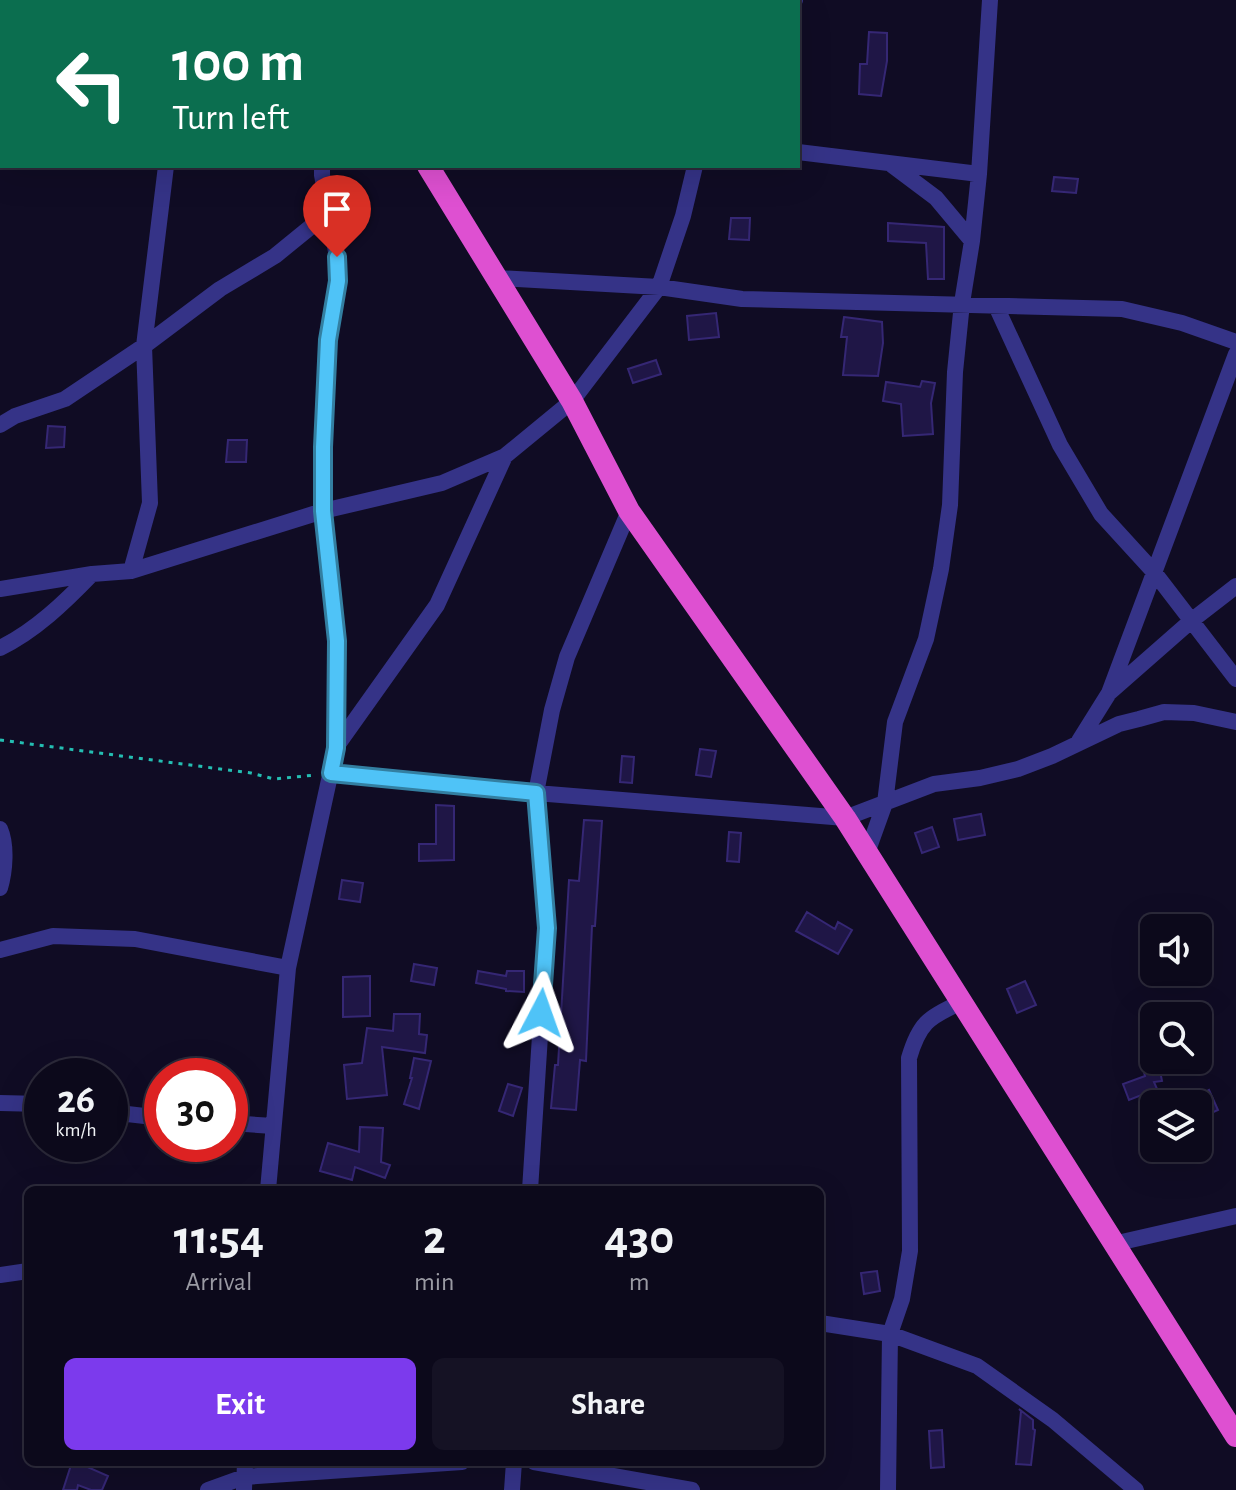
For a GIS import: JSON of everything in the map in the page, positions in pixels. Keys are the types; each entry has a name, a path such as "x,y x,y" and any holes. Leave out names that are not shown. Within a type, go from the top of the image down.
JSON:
{"highway":[{"path":"429,168 572,401 629,511 845,818 1236,1436"}],"street":[{"path":"867,853 885,803 895,722 926,639 941,569 950,505 955,372 979,174 990,0"},
{"path":"800,152 979,174"},
{"path":"891,164 936,198 972,241"},
{"path":"131,571 150,503 144,346 166,168"},
{"path":"268,1186 288,968 336,748 337,641 323,511 328,340 338,281 322,168"},
{"path":"0,589 131,571 323,511 442,483 505,456 572,401 659,287 683,216 695,168"},
{"path":"0,425 5,420 65,399 144,346 220,289 275,256 329,212"},
{"path":"497,278 659,287 742,299 1122,309 1182,323 1236,342"},
{"path":"996,306 1067,456 1101,514 1154,572 1236,679"},
{"path":"1078,743 1109,693 1236,354"},
{"path":"336,748 437,605 505,456"},
{"path":"530,1186 547,928 536,793 552,710 567,657 629,511"},
{"path":"0,648 18,639 69,598 92,574"},
{"path":"1109,693 1236,586"},
{"path":"331,773 845,818 948,780 980,778 1018,769 1119,724 1164,712 1194,713 1236,722"},
{"path":"0,829 3,837 0,888"},
{"path":"0,950 53,936 135,939 288,968"},
{"path":"888,1490 890,1334 902,1299 910,1251 909,1058 916,1034 933,1015 960,1003"},
{"path":"0,1103 24,1104"},
{"path":"248,1124 273,1126"},
{"path":"1113,1244 1236,1216"},
{"path":"0,1275 24,1272"},
{"path":"824,1324 890,1334 977,1366 1053,1420 1136,1490"},
{"path":"208,1490 244,1476 400,1466"},
{"path":"512,1490 514,1466"},
{"path":"557,1466 692,1490"}],"path":[{"path":"0,740 251,773 274,779 331,773"}],"building":[{"path":"869,32 887,33 887,61 881,96 859,94 860,64 867,64"},
{"path":"1054,177 1078,179 1076,193 1052,191"},
{"path":"731,218 750,218 749,240 729,239"},
{"path":"888,223 944,227 944,279 928,279 926,243 888,241"},
{"path":"716,313 719,337 689,340 687,316"},
{"path":"844,317 882,322 883,343 878,376 843,375 847,337 841,337"},
{"path":"656,360 661,374 633,383 628,369"},
{"path":"922,381 935,383 931,403 933,434 903,436 901,404 883,401 886,382 920,387"},
{"path":"48,426 65,427 64,447 46,448"},
{"path":"228,440 247,440 246,462 226,462"},
{"path":"700,749 716,751 711,777 696,775"},
{"path":"622,756 634,757 632,783 620,782"},
{"path":"436,805 454,806 454,860 419,861 419,844 436,844"},
{"path":"981,814 985,835 958,840 954,819"},
{"path":"584,820 602,821 595,926 592,926 586,1061 580,1060 576,1110 551,1108 555,1065 558,1065 569,880 579,881"},
{"path":"932,827 939,847 922,853 915,833"},
{"path":"729,832 741,833 739,862 727,861"},
{"path":"342,880 363,883 360,902 339,899"},
{"path":"807,912 835,929 838,922 852,930 838,954 796,931"},
{"path":"414,964 437,968 434,985 411,981"},
{"path":"478,971 506,976 507,971 524,971 524,992 476,983"},
{"path":"370,976 370,1016 343,1017 343,977"},
{"path":"1025,981 1036,1005 1017,1013 1007,989"},
{"path":"394,1014 420,1014 419,1034 427,1035 425,1053 382,1047 387,1095 347,1099 344,1065 362,1063 367,1028 393,1031"},
{"path":"414,1058 431,1061 419,1109 404,1104"},
{"path":"1161,1074 1162,1081 1154,1082 1157,1089 1140,1090 1140,1096 1129,1100 1123,1084"},
{"path":"508,1084 522,1088 513,1116 499,1111"},
{"path":"1212,1097 1218,1110 1212,1113"},
{"path":"360,1127 383,1128 381,1162 390,1165 385,1178 355,1167 352,1180 320,1171 328,1143 359,1152"},
{"path":"877,1271 880,1291 864,1294 861,1273"},
{"path":"1019,1409 1033,1420 1035,1430 1031,1465 1016,1464"},
{"path":"942,1430 944,1467 931,1468 929,1431"},
{"path":"71,1466 85,1466 108,1476 102,1490 78,1485 77,1490 63,1490"}],"route":[{"path":"337,257 338,281 328,340 323,447 323,511 337,641 336,748 331,773 536,793 547,928 541,1013"}]}
